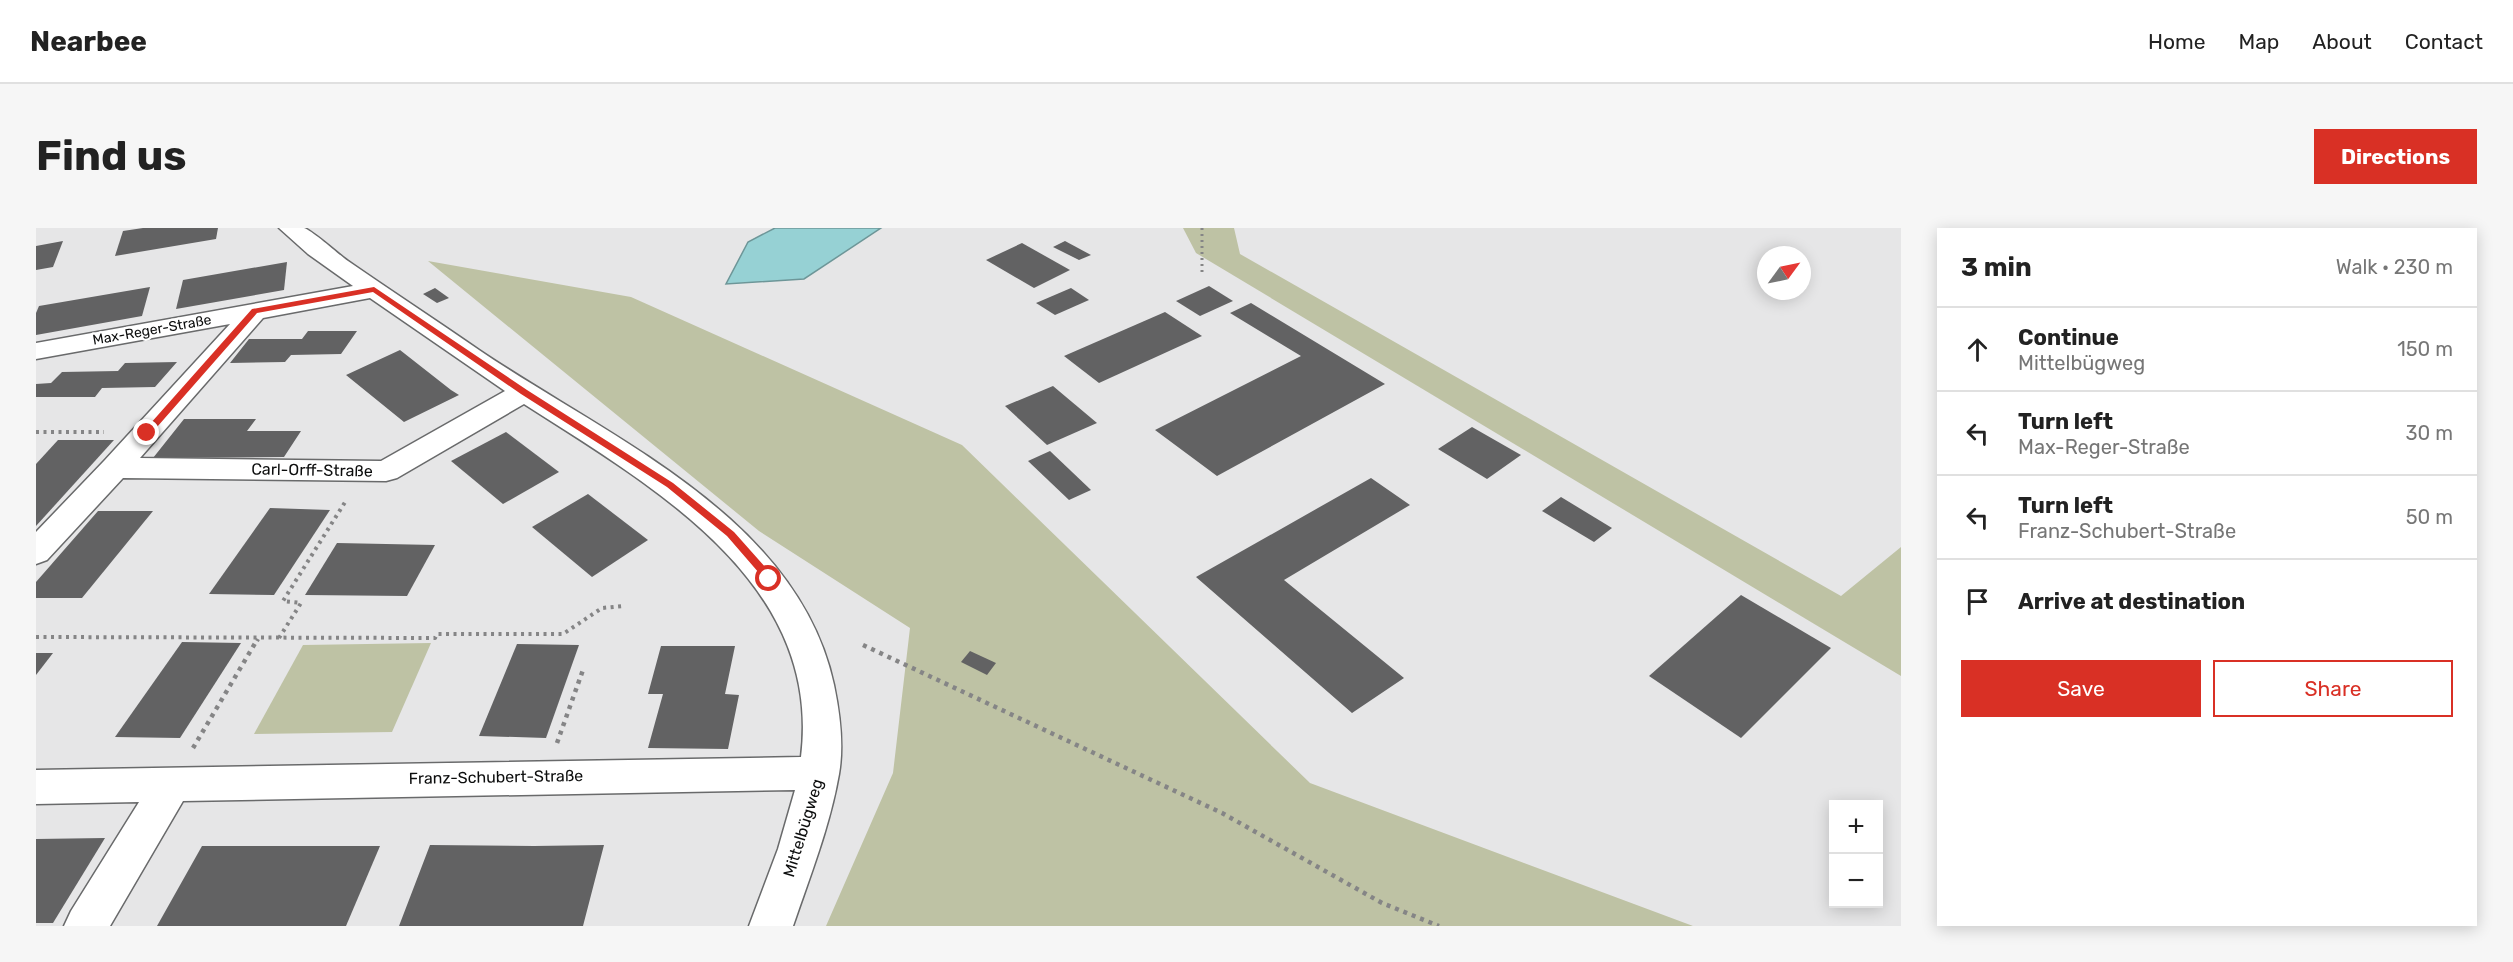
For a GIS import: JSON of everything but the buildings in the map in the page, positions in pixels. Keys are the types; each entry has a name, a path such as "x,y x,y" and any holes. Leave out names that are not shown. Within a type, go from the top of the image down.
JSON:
{"street":[{"name":"Mittelbügweg","path":"290,228 374,290 524,392 670,485 730,534 769,579 796,621 812,661 822,716 820,773 771,926"},
{"name":"Max-Reger-Straße","path":"36,351 374,290"},
{"path":"36,552 116,468 255,311"},
{"name":"Carl-Orff-Straße","path":"116,468 386,471 524,392"},
{"name":"Franz-Schubert-Straße","path":"36,787 546,776 820,773"},
{"path":"86,926 172,784"}],"path":[{"path":"1202,228 1202,273"},
{"path":"36,432 147,433"},
{"path":"279,638 301,603 283,601 366,471"},
{"path":"36,637 435,638 436,634 563,634 602,608 623,606"},
{"path":"172,784 259,638"},
{"path":"863,645 1211,807 1382,903 1438,926"},
{"path":"546,776 584,667"}],"green space":[{"path":"1183,228 1234,228 1240,254 1841,596 1901,547 1901,676 1196,253"},
{"path":"428,261 631,297 962,445 1310,783 1693,926 826,926 893,773 910,628 759,531"},
{"path":"431,643 392,732 254,734 303,645"}],"water":[{"path":"775,228 881,228 804,279 726,284 748,242"}],"route":[{"path":"147,433 255,311 374,290 524,392 670,485 730,534 769,579"}]}
